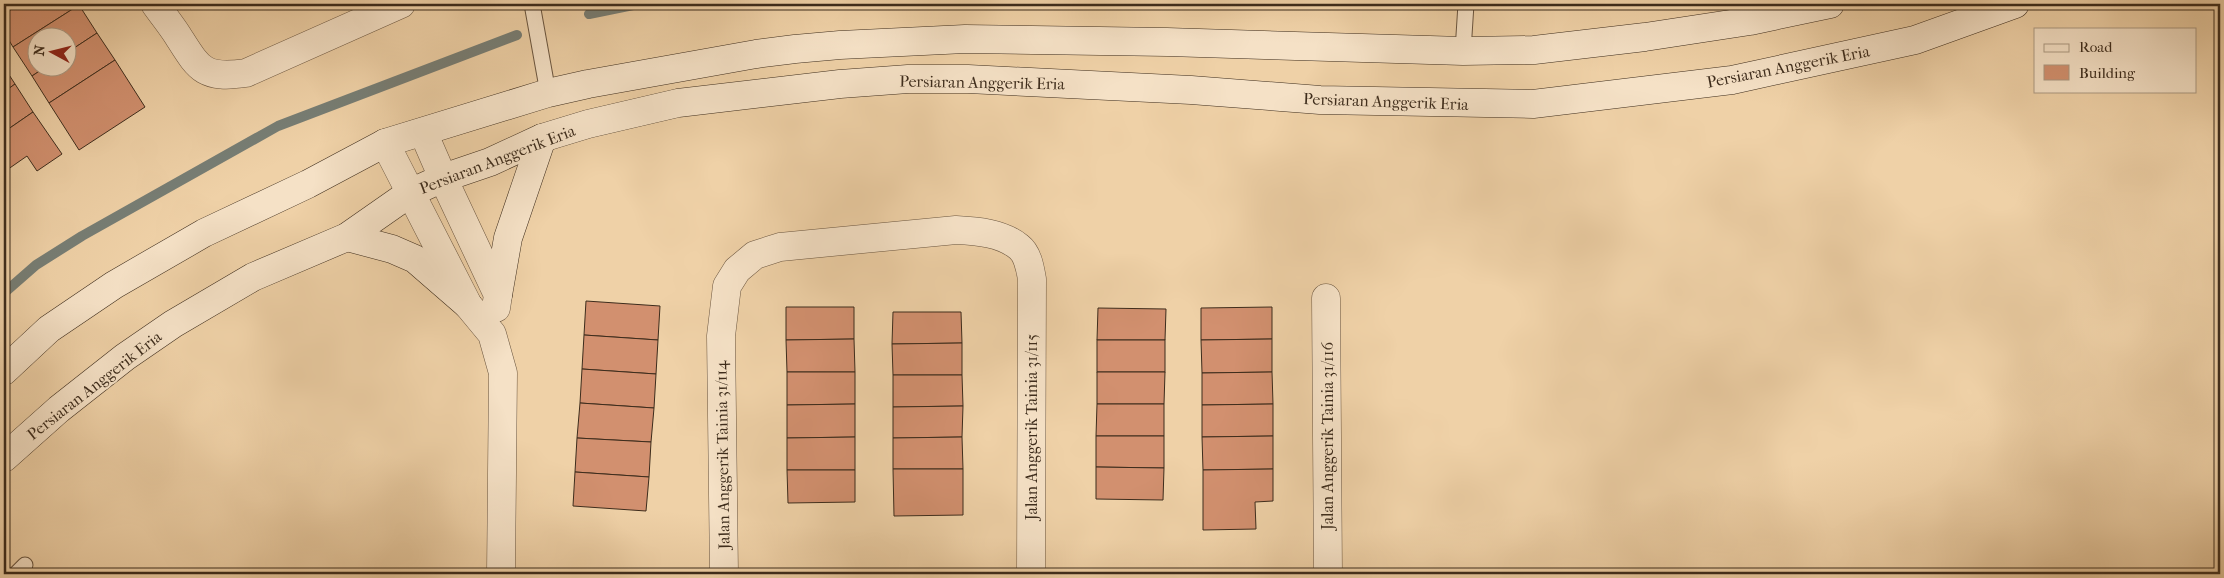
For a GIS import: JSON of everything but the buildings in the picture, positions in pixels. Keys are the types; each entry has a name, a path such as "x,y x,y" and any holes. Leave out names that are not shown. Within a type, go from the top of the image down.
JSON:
{"main road":[{"path":"155,4 200,68 211,73 228,75 246,73 401,4"},
{"path":"4,371 49,329 114,285 204,233 308,184 385,144 548,93 588,84 756,54 840,44 965,39 1167,42 1463,51 1534,50 1645,37 1750,21 1830,4"},
{"name":"Persiaran Anggerik Eria","path":"4,458 59,409 125,357 173,324 254,278 347,237 410,193 442,178 490,162 542,138 588,124 678,103 830,85 908,80 968,79 1192,90 1320,100 1533,104 1732,80 1915,40 2015,4"},
{"path":"423,132 442,178 498,295"},
{"path":"492,334 508,238 542,138"},
{"path":"385,144 468,305"},
{"name":"Jalan Anggerik Tainia 31/115","path":"721,336 727,286 737,270 755,256 780,247 956,230 977,230 993,235 1020,248 1028,261 1032,279 1030,574"},
{"path":"347,237 392,249 415,259 468,305 492,334 503,373 501,574"},
{"name":"Jalan Anggerik Tainia 31/116","path":"1326,298 1328,574"},
{"name":"Jalan Anggerik Tainia 31/114","path":"721,336 724,574"}],"lane":[{"path":"532,4 548,93"},
{"path":"1463,51 1466,4"}],"waterway":[{"path":"589,14 638,4"},
{"path":"4,293 36,265 82,236 278,126 517,35"}]}
